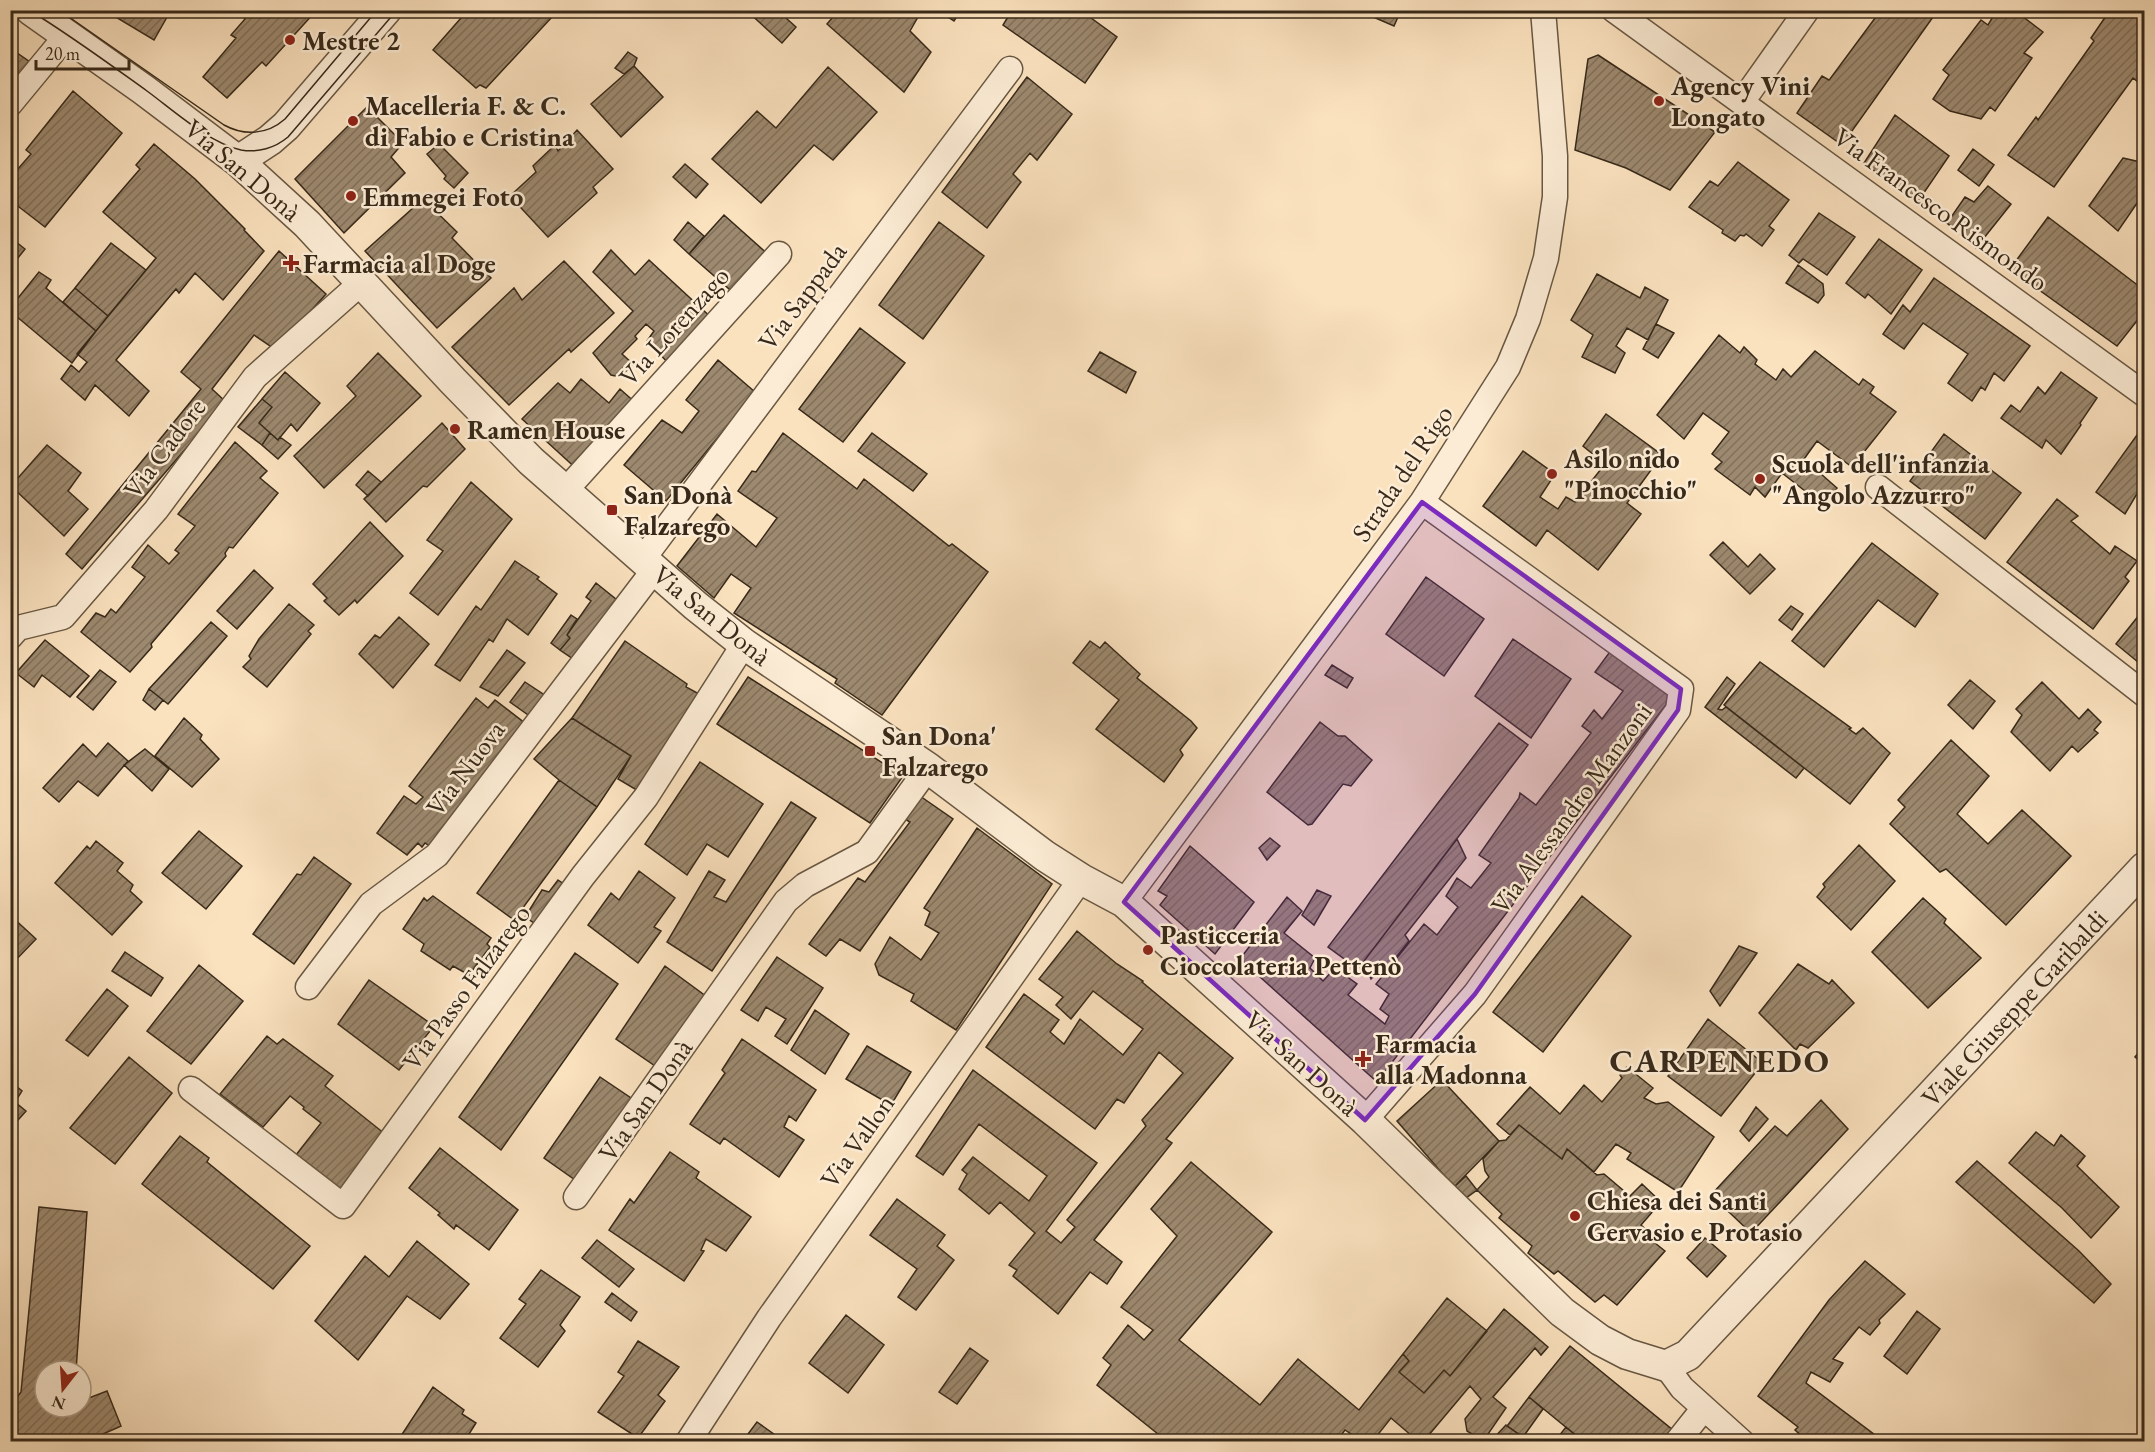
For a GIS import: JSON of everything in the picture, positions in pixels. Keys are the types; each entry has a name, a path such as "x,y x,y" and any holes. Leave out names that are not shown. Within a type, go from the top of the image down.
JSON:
{"street":[{"path":"238,161 270,141 286,126 386,10"},
{"name":"Strada del Rigo","path":"1124,902 1422,502 1508,367 1528,319 1546,258 1555,197 1555,156 1543,10"},
{"name":"Via Francesco Rismondo","path":"1614,10 2145,394"},
{"path":"1742,102 1807,10"},
{"path":"10,104 47,19"},
{"name":"Via San Donà","path":"47,19 238,161 307,224 494,424 565,491 744,644 927,768 1036,849 1081,879 1124,902 1365,1120 1562,1312 1600,1340 1666,1366"},
{"name":"Via Sappada","path":"649,564 1010,69"},
{"name":"Via Lorenzago","path":"565,491 779,254"},
{"name":"Via Cadore","path":"14,632 63,617 156,510 255,377 361,282"},
{"path":"1878,487 2145,694"},
{"name":"Via Alessandro Manzoni","path":"1365,1120 1475,994 1678,710 1681,689 1422,502"},
{"name":"Via Nuova","path":"308,987 371,904 437,855 649,564"},
{"name":"Via Passo Falzarego","path":"191,1089 343,1206 583,876 646,797 744,644"},
{"name":"Via San Donà","path":"576,1197 786,901 805,885 867,852 927,768"},
{"name":"Viale Giuseppe Garibaldi","path":"1666,1366 1688,1355 2145,868"},
{"name":"Via Vallon","path":"688,1442 769,1318 1081,879"},
{"path":"1666,1366 1682,1388 1742,1442"},
{"path":"1677,1442 1704,1408"}],"highlighted area":[{"path":"1422,502 1681,689 1678,710 1475,994 1365,1120 1124,902"}],"building":[{"path":"104,10 171,10 154,40"},
{"path":"239,10 313,10 314,13 266,66 262,62 227,98 203,77 236,38 231,35 245,19"},
{"path":"468,10 545,10 552,17 486,88 480,85 476,88 433,50"},
{"path":"746,10 777,10 796,27 782,43"},
{"path":"839,10 922,10 910,31 931,52 904,92 827,24"},
{"path":"937,10 961,10 954,21"},
{"path":"1012,10 1080,10 1117,37 1085,83 1003,25"},
{"path":"1357,10 1401,10 1394,26"},
{"path":"1881,10 1938,10 1842,145 1797,113 1822,76 1830,79"},
{"path":"1997,10 2014,10 2043,32 2024,53 2032,58 1995,111 1990,107 1981,119 1950,111 1933,99 1949,75 1943,70 1981,20 1988,25"},
{"path":"2110,10 2144,10 2144,73 2138,82 2133,78 2054,187 2008,155 2036,117 2038,120 2094,41 2091,38"},
{"path":"10,48 30,62 10,88"},
{"path":"628,52 637,58 634,66 624,74 615,68"},
{"path":"1598,55 1715,132 1670,190 1626,168 1575,150 1588,59"},
{"path":"634,66 663,97 621,137 591,104"},
{"path":"828,67 877,112 833,160 814,145 761,203 712,159 757,111 776,128"},
{"path":"1027,77 1072,114 1037,160 1030,153 1013,174 1021,182 987,228 942,192"},
{"path":"73,91 122,133 45,227 10,200 10,178 31,154 26,150"},
{"path":"367,107 403,143 391,157 405,173 344,233 295,179"},
{"path":"1895,115 1949,156 1917,203 1864,163"},
{"path":"577,130 613,169 593,187 597,193 548,237 510,196 536,172 533,166 555,145 558,151"},
{"path":"154,144 195,179 264,251 223,300 195,273 179,293 176,289 116,360 149,391 129,416 95,385 85,400 61,379 71,365 79,372 87,362 77,354 156,258 103,212 140,169 136,165"},
{"path":"439,144 468,173 454,188 444,179 446,176 427,154"},
{"path":"1973,149 1994,165 1979,186 1958,170"},
{"path":"2123,158 2136,161 2144,167 2144,193 2118,231 2089,206"},
{"path":"1738,162 1789,200 1769,226 1774,230 1762,246 1746,234 1740,235 1735,241 1689,207 1710,181 1718,186"},
{"path":"685,164 708,184 696,198 673,177"},
{"path":"1988,186 2011,204 1976,248 1947,223 1965,197 1974,202"},
{"path":"423,199 457,232 452,238 491,278 437,328 365,251"},
{"path":"1819,213 1855,237 1827,275 1803,259 1799,263 1789,255"},
{"path":"724,215 771,257 737,296 689,254"},
{"path":"2048,217 2144,290 2144,312 2117,346 2010,269"},
{"path":"688,222 704,236 689,254 674,240"},
{"path":"939,222 984,256 923,339 879,305"},
{"path":"10,237 25,249 10,268"},
{"path":"1879,239 1922,270 1891,314 1868,294 1865,298 1846,283"},
{"path":"111,243 146,270 108,316 75,288"},
{"path":"611,250 635,275 649,260 715,321 673,368 647,341 654,331 646,324 635,336 637,339 622,354 633,364 620,377 611,375 593,353 633,311 593,272"},
{"path":"279,251 326,294 276,350 254,335 212,389 226,402 82,569 66,554 201,389 181,372"},
{"path":"564,261 614,313 571,352 569,349 509,405 452,347 514,288 522,300"},
{"path":"1798,265 1823,284 1824,295 1818,303 1786,283"},
{"path":"39,272 51,280 46,288 96,331 72,363 10,311"},
{"path":"1597,274 1640,298 1645,287 1668,300 1648,340 1627,328 1616,346 1625,353 1615,373 1582,357 1593,335 1571,320"},
{"path":"1934,278 2030,346 2004,381 1994,373 1985,390 1981,387 1972,401 1948,383 1968,354 1923,323 1904,349 1883,334 1903,305 1910,312"},
{"path":"75,288 108,316 96,331 63,302"},
{"path":"1656,324 1674,333 1658,358 1643,349"},
{"path":"860,328 905,363 843,442 799,409"},
{"path":"1719,335 1740,353 1744,347 1757,360 1755,364 1776,380 1783,369 1791,377 1815,351 1859,385 1863,379 1874,387 1870,393 1896,412 1852,467 1817,441 1804,459 1837,488 1823,505 1782,473 1765,497 1755,487 1750,495 1715,469 1722,462 1712,454 1729,432 1703,413 1684,439 1657,415"},
{"path":"1100,352 1136,372 1126,393 1088,371"},
{"path":"378,353 421,396 324,488 294,456 356,396 347,386"},
{"path":"718,360 755,392 666,501 624,465 662,420 682,433 699,411 686,400"},
{"path":"285,372 320,403 297,431 291,424 278,440 259,423 272,407 262,399"},
{"path":"2061,372 2097,398 2061,454 2046,440 2042,448 2001,418 2011,405 2020,412 2038,387 2045,394"},
{"path":"581,379 609,403 620,389 637,404 581,473 522,419 558,383 570,393"},
{"path":"262,399 272,407 259,423 270,433 262,445 238,427"},
{"path":"1606,414 1662,455 1627,503 1641,514 1598,570 1547,530 1536,546 1483,506 1523,451 1555,474 1540,497 1558,509 1566,497 1575,502 1605,464 1583,446"},
{"path":"442,423 465,449 427,487 423,486 386,522 364,499"},
{"path":"270,433 278,440 280,437 291,445 278,459 262,445"},
{"path":"783,433 857,489 864,479 949,546 952,544 988,572 882,715 835,683 837,679 734,613 751,588 731,574 714,598 677,566 717,514 756,547 777,518 738,491 752,471 756,472"},
{"path":"872,433 927,474 913,491 858,451"},
{"path":"1944,434 2021,493 1985,539 1910,481"},
{"path":"2137,435 2144,440 2144,494 2138,492 2125,514 2096,492"},
{"path":"235,442 267,471 260,478 278,493 233,548 229,547 225,553 226,556 130,672 81,632 96,613 105,617 111,609 116,613 145,577 132,567 148,545 169,564 179,553 175,550 195,526 178,514"},
{"path":"47,445 81,473 68,491 88,509 64,536 11,486"},
{"path":"368,471 381,482 368,496 356,485"},
{"path":"471,482 512,519 438,615 410,593 443,551 427,540"},
{"path":"2057,499 2078,516 2071,521 2110,554 2115,546 2137,561 2125,577 2129,581 2093,629 2007,562"},
{"path":"370,522 403,556 357,603 355,600 339,615 324,601 327,598 313,584"},
{"path":"1723,542 1748,567 1760,554 1775,569 1750,594 1710,555"},
{"path":"1872,543 1938,594 1915,627 1878,600 1824,667 1792,641"},
{"path":"515,561 539,577 537,579 557,594 528,635 507,619 493,642 489,639 460,681 435,665 476,606 481,610"},
{"path":"254,570 273,588 237,629 217,611"},
{"path":"1426,577 1484,619 1444,676 1386,634"},
{"path":"596,583 622,604 579,663 560,650 570,638 567,635 591,601 586,597"},
{"path":"289,604 314,625 308,631 311,634 267,687 243,667 251,659 249,656 259,639"},
{"path":"1791,606 1803,614 1792,630 1779,620"},
{"path":"2144,609 2144,667 2116,644"},
{"path":"571,615 577,619 567,635 570,638 560,650 551,643"},
{"path":"399,617 429,644 393,688 359,654 375,635 380,638"},
{"path":"211,622 227,636 168,704 149,689"},
{"path":"1513,639 1571,679 1531,738 1475,696"},
{"path":"45,640 89,676 70,697 42,675 34,687 16,673"},
{"path":"625,641 687,684 686,687 701,695 640,792 618,779 631,756 572,718"},
{"path":"1090,641 1100,648 1105,642 1140,674 1137,678 1197,728 1180,750 1183,755 1164,782 1096,729 1119,700 1073,663"},
{"path":"1612,649 1672,697 1377,1082 1240,959 1287,897 1302,911 1284,933 1315,958 1310,968 1323,981 1335,968 1357,984 1348,995 1385,1024 1389,1016 1380,1009 1389,994 1376,984 1424,924 1437,935 1458,907 1446,896 1457,878 1471,888 1491,863 1479,855 1519,798 1520,793 1536,805 1591,733 1582,726 1594,710 1602,719 1623,691 1595,672"},
{"path":"507,650 525,663 498,696 480,687"},
{"path":"1760,662 1856,734 1863,728 1890,753 1850,804 1724,705"},
{"path":"1332,665 1353,678 1347,688 1325,675"},
{"path":"100,670 116,682 93,710 77,697"},
{"path":"748,677 903,776 870,823 717,724"},
{"path":"1727,677 1735,684 1718,709 1722,710 1726,707 1804,768 1796,778 1705,707"},
{"path":"1970,680 1995,701 1973,729 1948,705"},
{"path":"525,682 546,696 531,717 510,702"},
{"path":"2042,682 2079,719 2088,709 2101,722 2094,730 2098,733 2078,752 2072,746 2050,771 2011,732 2022,715 2016,709"},
{"path":"149,689 163,700 155,710 143,700"},
{"path":"476,698 488,708 495,700 530,727 437,851 425,843 422,847 418,843 407,855 377,833 404,796 416,804 423,797 409,786"},
{"path":"184,718 202,735 200,739 219,759 192,787 155,756"},
{"path":"572,718 631,756 597,807 534,759"},
{"path":"1320,722 1338,736 1345,736 1372,760 1351,786 1343,784 1312,824 1308,825 1267,792"},
{"path":"1499,723 1528,745 1358,969 1328,947"},
{"path":"1951,740 1989,776 1957,814 1988,844 2022,810 2071,856 2006,925 1946,869 1940,872 1890,824 1905,807 1898,800"},
{"path":"108,743 128,761 98,796 78,781 59,802 43,788 83,744 96,757"},
{"path":"145,749 169,769 152,791 124,765"},
{"path":"700,762 763,804 728,857 707,844 687,875 645,844"},
{"path":"559,780 597,807 514,920 477,893"},
{"path":"920,796 953,819 860,951 840,939 826,956 809,944 858,878 865,882 910,822 903,818"},
{"path":"791,802 816,818 712,971 667,942 709,871 725,880 714,897 726,902"},
{"path":"977,828 1052,884 956,1030 911,1001 914,994 879,975 875,964 890,937 921,960 939,933 925,925 930,912 924,908"},
{"path":"199,831 242,866 206,909 162,873"},
{"path":"1270,838 1280,846 1267,860 1259,848"},
{"path":"1457,839 1466,858 1405,935 1409,941 1385,971 1382,968 1371,979 1364,961"},
{"path":"96,841 123,863 117,871 133,885 130,891 142,902 112,935 55,883 87,846 90,849"},
{"path":"1859,845 1895,881 1851,930 1817,897 1825,887 1823,884"},
{"path":"1190,846 1254,902 1215,954 1160,905 1167,896 1158,891"},
{"path":"314,857 351,884 294,964 253,934 297,874 301,875"},
{"path":"639,871 675,898 654,927 661,931 638,963 588,925 611,893 619,900"},
{"path":"558,880 564,884 537,925 525,917 542,890 549,892"},
{"path":"1317,890 1331,896 1314,925 1302,915"},
{"path":"433,896 491,938 487,944 490,947 469,975 453,966 450,970 421,951 424,944 403,929 424,898 427,901"},
{"path":"1582,896 1631,936 1543,1052 1493,1012"},
{"path":"1923,898 1946,919 1944,923 1981,958 1928,1008 1872,952"},
{"path":"10,915 36,939 10,966"},
{"path":"1077,931 1117,964 1143,981 1233,1058 1166,1139 1172,1143 1094,1240 1122,1262 1107,1284 1090,1272 1058,1314 1013,1276 1017,1270 1009,1265 1035,1233 1000,1202 989,1214 959,1189 967,1174 962,1170 973,1157 1029,1201 1047,1176 979,1124 943,1175 916,1156 973,1070 1097,1163 1046,1231 1061,1243 1075,1227 1067,1220 1146,1126 1142,1120 1183,1073 1159,1052 1124,1103 1117,1099 1095,1129 986,1047 1024,994 1059,1020 1050,1032 1064,1044 1080,1019 1123,1055 1143,1029 1093,991 1071,1019 1056,1005 1063,997 1039,979"},
{"path":"1739,946 1757,953 1720,1006 1710,991"},
{"path":"125,952 163,978 151,996 112,971"},
{"path":"575,953 618,984 501,1150 459,1117"},
{"path":"777,957 823,988 787,1044 775,1036 786,1019 766,1007 758,1021 741,1010"},
{"path":"1798,964 1829,984 1832,980 1854,1003 1808,1048 1800,1044 1796,1050 1759,1013"},
{"path":"199,965 243,1001 191,1064 147,1031"},
{"path":"665,966 707,997 658,1068 616,1039"},
{"path":"369,980 434,1026 399,1070 338,1024"},
{"path":"107,989 128,1006 88,1056 66,1040"},
{"path":"815,1010 849,1034 825,1074 791,1050"},
{"path":"1708,1019 1763,1063 1721,1116 1668,1076"},
{"path":"267,1036 277,1044 283,1039 333,1076 325,1086 385,1134 340,1191 296,1155 321,1123 303,1109 304,1107 290,1096 263,1127 220,1094"},
{"path":"742,1039 816,1090 796,1121 789,1116 784,1127 804,1140 779,1177 724,1138 720,1144 690,1124 725,1073 722,1070"},
{"path":"867,1046 911,1072 891,1105 846,1079"},
{"path":"2144,1046 2144,1065 2135,1057"},
{"path":"129,1057 172,1093 115,1164 70,1128"},
{"path":"1627,1067 1653,1088 1644,1098 1656,1104 1668,1102 1714,1137 1678,1192 1627,1159 1631,1153 1616,1144 1594,1172 1567,1149 1562,1159 1519,1125 1510,1135 1497,1124 1530,1087 1560,1114 1584,1085 1602,1102 1622,1078 1620,1075"},
{"path":"600,1077 634,1100 578,1182 544,1158"},
{"path":"1442,1080 1499,1141 1454,1187 1397,1121"},
{"path":"10,1081 22,1091 15,1102 26,1111 10,1129"},
{"path":"1821,1100 1848,1129 1751,1233 1711,1195 1775,1126 1787,1136"},
{"path":"1756,1107 1768,1119 1749,1141 1740,1131"},
{"name":"Chiesa dei Santi Gervasio e Protasio","path":"1519,1125 1562,1159 1567,1149 1597,1175 1604,1174 1630,1196 1642,1184 1661,1202 1641,1225 1653,1236 1650,1239 1665,1251 1617,1305 1604,1295 1595,1302 1558,1271 1554,1274 1528,1253 1532,1246 1499,1218 1502,1214 1477,1190 1489,1177 1485,1171 1483,1159 1499,1141 1506,1140"},
{"path":"2036,1132 2054,1146 2061,1135 2085,1156 2077,1166 2119,1207 2091,1238 2062,1208 2009,1163"},
{"path":"180,1136 209,1158 207,1162 310,1246 273,1289 142,1184"},
{"path":"440,1148 518,1210 489,1250 456,1225 454,1229 438,1215 440,1213 409,1188"},
{"path":"670,1152 699,1172 696,1178 751,1217 726,1251 706,1239 701,1250 704,1251 684,1281 609,1230 630,1199 634,1203"},
{"path":"1977,1161 2079,1251 2111,1284 2094,1303 1956,1182"},
{"path":"1191,1162 1272,1232 1179,1340 1260,1405 1298,1359 1359,1410 1403,1354 1409,1361 1399,1372 1424,1393 1444,1370 1450,1376 1504,1309 1548,1347 1541,1355 1535,1348 1493,1397 1506,1408 1486,1437 1475,1436 1467,1431 1465,1419 1481,1399 1470,1386 1423,1442 1419,1442 1391,1418 1372,1442 1363,1442 1345,1430 1336,1442 1168,1442 1097,1385 1111,1365 1103,1358 1128,1325 1144,1340 1153,1330 1121,1307 1177,1236 1151,1209"},
{"path":"1466,1176 1477,1190 1466,1198 1454,1187"},
{"path":"897,1199 945,1235 937,1246 954,1260 916,1310 898,1297 917,1269 870,1235"},
{"path":"39,1207 87,1212 77,1359 33,1359 33,1419 93,1419 93,1396 107,1391 121,1426 94,1438 94,1442 10,1442 10,1397 15,1400 21,1392"},
{"path":"1705,1238 1726,1256 1707,1277 1687,1258"},
{"path":"597,1240 634,1269 619,1287 582,1258"},
{"path":"417,1241 469,1284 440,1319 407,1296 358,1360 315,1321 365,1256 389,1277"},
{"path":"1865,1261 1905,1294 1879,1320 1880,1323 1870,1335 1859,1327 1833,1359 1843,1363 1830,1382 1811,1372 1806,1383 1875,1435 1870,1442 1808,1442 1795,1430 1798,1427 1758,1396 1829,1300"},
{"path":"541,1270 580,1297 560,1325 565,1331 538,1367 500,1338 526,1304 519,1299"},
{"path":"612,1293 637,1312 631,1321 605,1302"},
{"path":"1447,1298 1487,1331 1450,1376 1444,1370 1424,1393 1399,1372 1409,1361 1403,1354"},
{"path":"1917,1311 1940,1329 1907,1374 1884,1356"},
{"path":"846,1315 884,1345 848,1393 809,1363"},
{"path":"638,1341 679,1367 658,1395 665,1401 638,1438 598,1412 624,1376 618,1372"},
{"path":"1570,1346 1674,1431 1666,1442 1584,1442 1529,1397"},
{"path":"970,1348 988,1361 957,1404 939,1392"},
{"path":"433,1387 464,1410 462,1414 476,1423 464,1442 397,1442"},
{"path":"1529,1397 1543,1409 1523,1437 1507,1426"},
{"path":"757,1422 785,1442 742,1442"},
{"path":"1506,1425 1523,1437 1528,1442 1490,1442"},
{"path":"1566,1427 1584,1442 1555,1441"}],"tram line":[{"path":"29,10 89,49 204,133 229,146 254,151 272,147 288,137 397,10"},
{"path":"59,10 224,125 247,132 263,131 285,119 377,10"}],"place":[{"name":"Mestre 2","path":"290,40"},
{"name":"Agency Vini Longato","path":"1659,101"},
{"name":"Macelleria F. & C. di Fabio e Cristina","path":"353,121"},
{"name":"Emmegei Foto","path":"351,196"},
{"name":"Farmacia al Doge","path":"291,263"},
{"name":"Ramen House","path":"455,429"},
{"name":"Asilo nido \"Pinocchio\"","path":"1552,474"},
{"name":"Scuola dell'infanzia \"Angolo Azzurro\"","path":"1760,479"},
{"name":"San Donà Falzarego","path":"612,510"},
{"name":"San Dona' Falzarego","path":"870,751"},
{"name":"Pasticceria Cioccolateria Pettenò","path":"1148,950"},
{"name":"Farmacia alla Madonna","path":"1363,1059"},
{"name":"Chiesa dei Santi Gervasio e Protasio","path":"1575,1216"}],"district":[{"name":"CARPENEDO","path":"1720,1060"}]}
